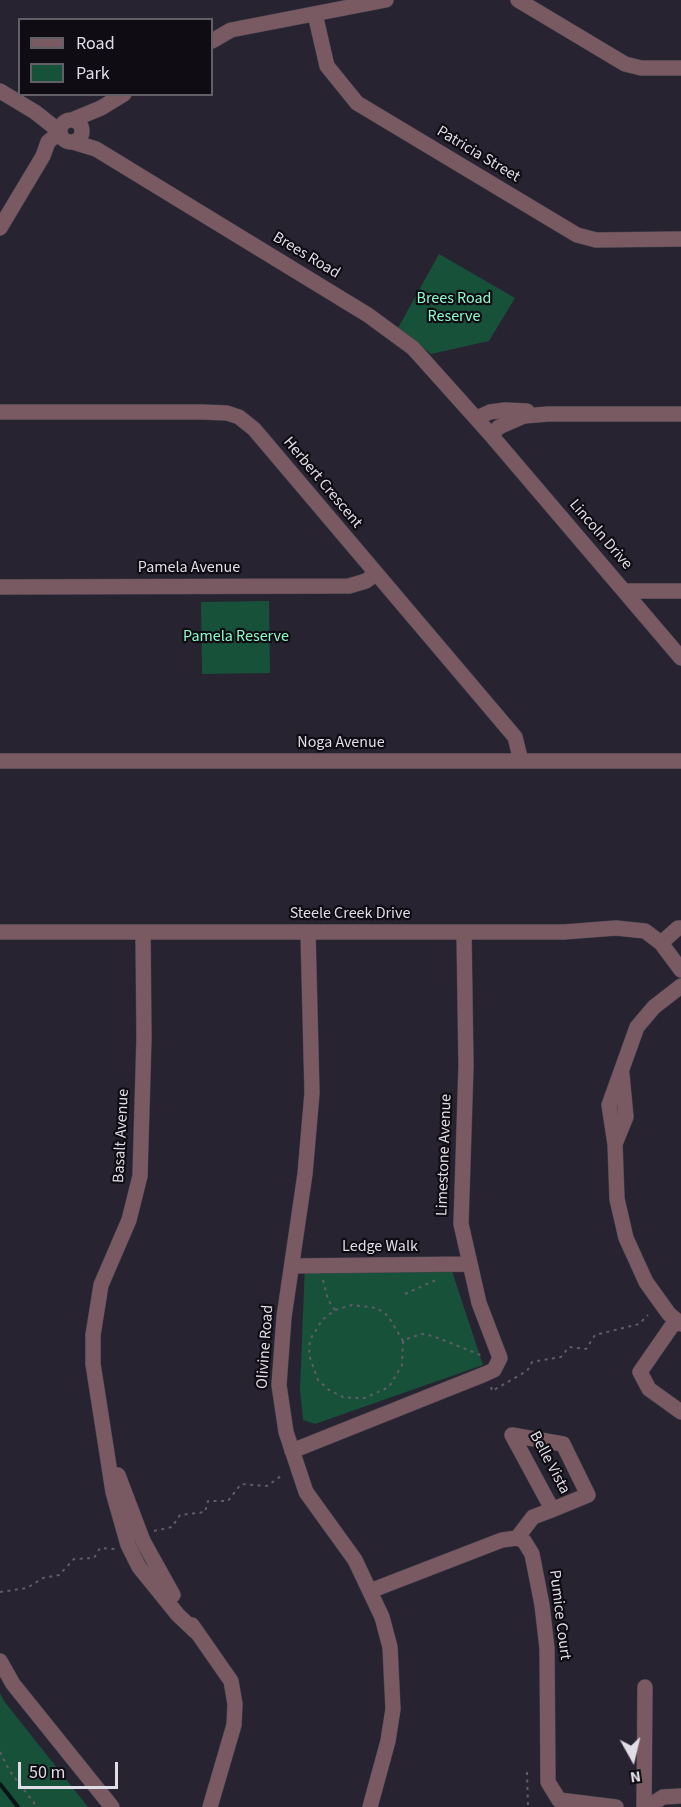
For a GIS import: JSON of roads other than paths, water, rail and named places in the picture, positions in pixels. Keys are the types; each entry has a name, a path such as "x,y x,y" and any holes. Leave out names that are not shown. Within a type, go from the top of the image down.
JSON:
{"street":[{"path":"213,40 231,30 386,0"},
{"path":"518,0 624,64 641,68 681,68"},
{"name":"Patricia Street","path":"315,14 327,66 357,103 577,235 596,240 681,239"},
{"name":"Brees Road","path":"0,90 381,323 423,357 477,418"},
{"path":"0,228 43,156 70,131 121,96"},
{"path":"477,418 505,410 548,414 681,414"},
{"name":"Herbert Crescent","path":"0,412 202,412 228,413 238,417 254,429 514,737 521,761"},
{"path":"491,435 511,420 548,414"},
{"name":"Lincoln Drive","path":"477,418 681,658"},
{"name":"Pamela Avenue","path":"0,586 348,586 366,581 375,574"},
{"path":"624,591 681,591"},
{"name":"Noga Avenue","path":"0,761 681,761"},
{"name":"Steele Creek Drive","path":"0,932 464,933 564,932 616,928 645,931 661,944 681,970"},
{"path":"661,944 678,928 681,928"},
{"name":"Olivine Road","path":"308,932 312,1093 279,1385 286,1432 306,1492 355,1560 382,1617 393,1680 388,1741 370,1807"},
{"name":"Basalt Avenue","path":"143,933 144,1038 140,1176 129,1220 101,1285 93,1335 94,1372 106,1441 143,1541 156,1568 196,1632 231,1681 235,1704 234,1725 210,1807"},
{"name":"Limestone Avenue","path":"292,1451 494,1370 500,1358 499,1350 479,1303 468,1264 460,1206 466,1066 464,933"},
{"path":"681,986 654,1007 637,1027 609,1106 615,1144 616,1199 626,1238 646,1282 679,1322 640,1372 650,1389 681,1412"},
{"name":"Ledge Walk","path":"292,1266 468,1264"},
{"name":"Belle Vista","path":"517,1538 533,1517 588,1495 563,1444 512,1435 552,1509"},
{"path":"370,1591 489,1545 517,1538"},
{"name":"Pumice Court","path":"517,1538 524,1541 532,1554 542,1605 547,1648 548,1782 553,1793 560,1800 571,1804 616,1807"},
{"path":"0,1661 13,1684 112,1807"},
{"path":"645,1687 645,1807 663,1797 681,1796"}],"waterway":[{"path":"0,1784 18,1807"}],"park label":[{"name":"Brees Road Reserve","path":"454,308"},
{"name":"Pamela Reserve","path":"236,637"}]}
